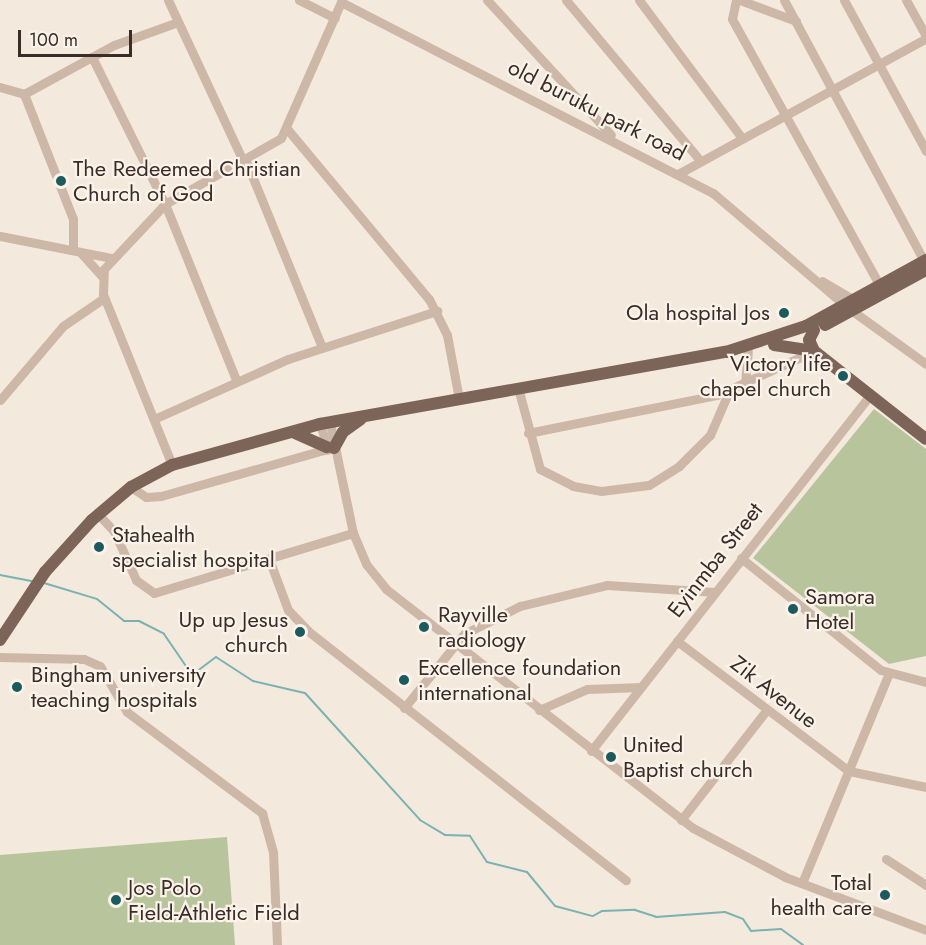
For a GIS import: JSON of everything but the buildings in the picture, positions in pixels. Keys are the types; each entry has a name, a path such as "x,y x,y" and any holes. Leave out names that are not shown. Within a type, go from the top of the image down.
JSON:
{"main road":[{"path":"0,640 45,572 98,514 131,487 172,465 284,432 518,388 774,345 814,330 879,284 925,263"},
{"path":"726,352 806,326 853,304 925,263"},
{"path":"814,330 809,340 814,351 926,439"},
{"path":"774,345 814,351"},
{"path":"284,432 308,434 329,448 343,432 365,416"}],"street":[{"path":"168,0 245,162 322,347"},
{"path":"299,0 335,18"},
{"path":"487,0 615,139"},
{"path":"566,0 700,160"},
{"path":"639,0 742,138"},
{"path":"736,0 732,19 879,284"},
{"path":"740,0 796,21"},
{"path":"784,0 925,263"},
{"path":"844,0 926,151"},
{"path":"678,174 926,37 906,0"},
{"path":"172,465 104,298 102,276 111,258 165,204 245,162 288,130 342,1"},
{"name":"old buruku park road","path":"342,1 615,139 743,213 818,279 853,304 926,364"},
{"path":"0,87 24,94 92,57 178,22"},
{"path":"92,57 165,204 236,380"},
{"path":"24,94 73,219 76,251 102,276"},
{"path":"288,130 411,272 437,311 459,399"},
{"path":"0,236 111,258"},
{"path":"0,400 63,326 104,298"},
{"path":"153,419 236,380 322,347 437,311"},
{"path":"745,384 748,351"},
{"path":"528,433 729,391 814,351"},
{"path":"518,388 533,458 545,473 585,489 633,489 663,478 697,450 715,427 729,391"},
{"name":"Eyinmba Street","path":"591,751 870,395"},
{"path":"325,424 329,448 353,533 375,576 453,645 681,820 802,883 926,930"},
{"path":"131,487 146,497 161,496 329,448"},
{"path":"98,514 114,531 136,580 154,593 353,533"},
{"path":"741,558 889,673 926,682"},
{"path":"268,559 296,619 404,708 626,880"},
{"path":"404,708 453,645 497,615 580,589 630,583 715,592"},
{"name":"Zik Avenue","path":"677,641 766,711 849,771"},
{"path":"0,657 84,659 100,666 127,712 262,813 273,852 277,945"},
{"path":"802,883 889,673"},
{"path":"539,710 587,689 641,687"},
{"path":"681,820 766,711"},
{"path":"849,771 926,787"},
{"path":"886,859 926,885"}],"green space":[{"path":"874,409 926,449 926,656 889,664 753,558"},
{"name":"Jos Polo Field-Athletic Field","path":"227,837 235,945 0,945 0,855"}],"waterway":[{"path":"0,575 32,581"},
{"path":"44,583 97,599 124,621 139,621 164,634 192,675 216,657 253,681 305,693 420,820 445,835 470,836 487,862 527,872 555,906 593,916 602,911 635,910 656,917 725,912 743,919 751,931 781,929 803,945"}],"place":[{"name":"The Redeemed Christian Church of God","path":"61,181"},
{"name":"Ola hospital Jos","path":"784,313"},
{"name":"Victory life chapel church","path":"843,376"},
{"name":"Stahealth specialist hospital","path":"99,547"},
{"name":"Samora Hotel","path":"793,609"},
{"name":"Rayville radiology","path":"424,627"},
{"name":"Up up Jesus church","path":"300,632"},
{"name":"Excellence foundation international","path":"404,680"},
{"name":"Bingham university teaching hospitals","path":"17,687"},
{"name":"United Baptist church","path":"611,757"},
{"name":"Total health care","path":"885,895"},
{"name":"Jos Polo Field-Athletic Field","path":"116,900"}]}
